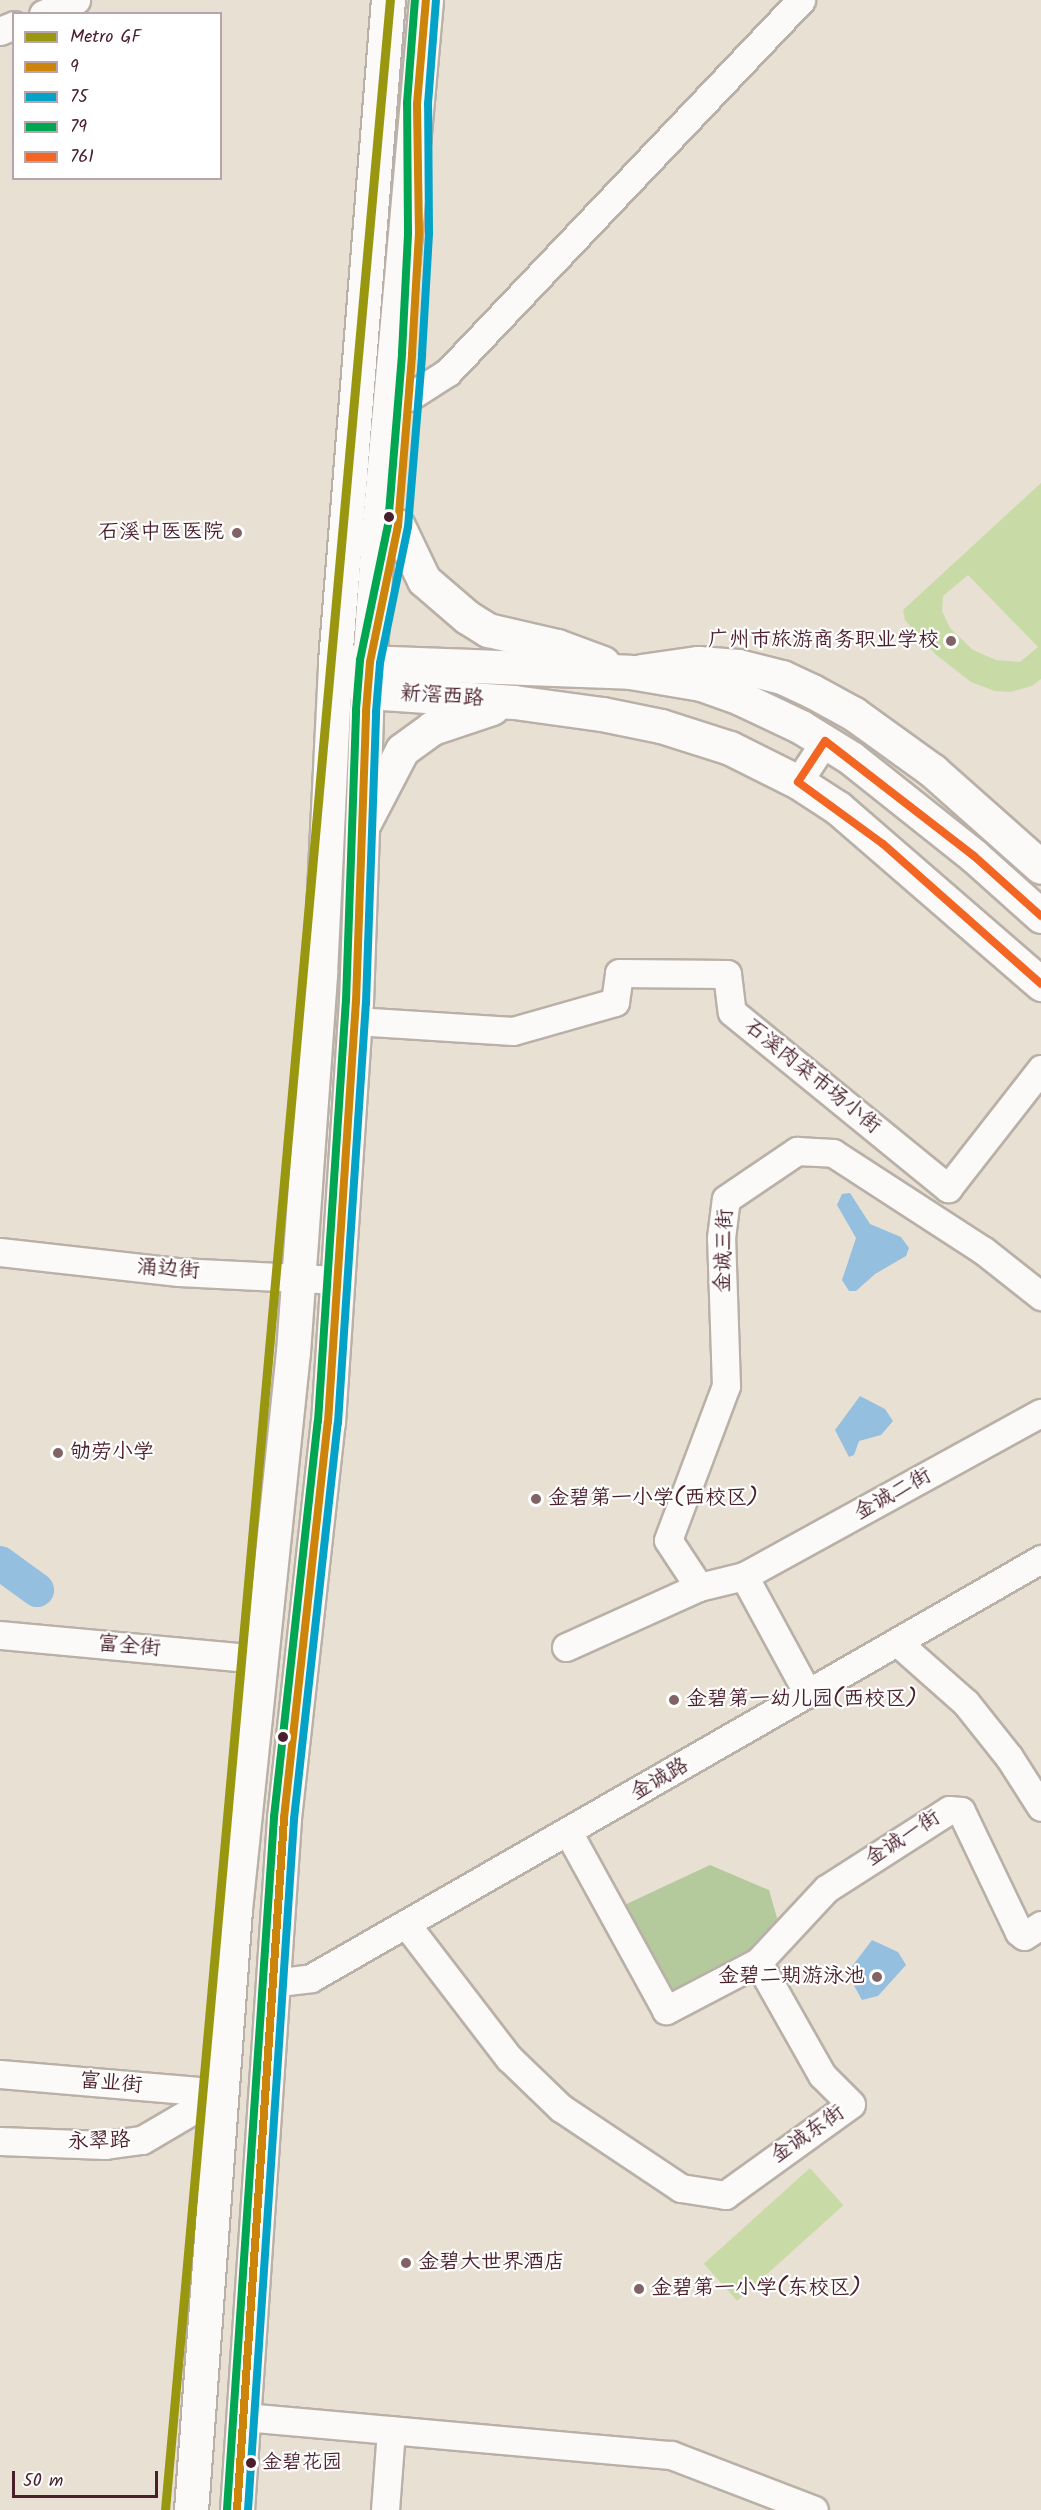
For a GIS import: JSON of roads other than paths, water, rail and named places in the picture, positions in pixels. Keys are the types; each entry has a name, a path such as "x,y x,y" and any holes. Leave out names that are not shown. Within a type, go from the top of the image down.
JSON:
{"main road":[{"path":"191,2510 222,2093 259,1659 299,1277 320,973 335,661 388,0"},
{"path":"237,2510 291,1730 328,1422 355,1021 369,677 382,474 426,0"},
{"path":"369,677 398,526 409,397 419,233 417,104"},
{"path":"398,526 424,580 467,617 488,630 557,646 630,672 698,663 738,666 782,677 854,714 924,765 1041,867"},
{"path":"335,661 369,677"},
{"name":"新滘西路","path":"369,677 630,672 701,684 740,698 825,741 965,849 1041,916"},
{"name":"新滘西路","path":"369,677 514,702 632,719 699,736 798,782 883,844 1041,984"},
{"path":"364,823 389,769 413,740 453,719 514,702"},
{"path":"222,2093 264,2096"},
{"path":"204,2349 248,2354"}],"street":[{"path":"48,12 76,0"},
{"path":"409,397 448,372 801,0"},
{"path":"798,782 825,741"},
{"name":"石溪肉菜市场小街","path":"355,1021 513,1031 615,1002 619,973 727,974 732,1012 948,1188 1041,1069"},
{"name":"金诚三街","path":"699,1587 668,1540 726,1386 721,1238 726,1199 797,1150 833,1153 984,1251 1041,1296"},
{"name":"涌边街","path":"0,1252 179,1272 338,1280"},
{"name":"金诚二街","path":"744,1576 1041,1413"},
{"name":"金诚路","path":"272,1983 311,1978 1041,1559"},
{"path":"566,1647 699,1587 744,1576 808,1694"},
{"name":"富全街","path":"0,1635 259,1659"},
{"path":"897,1642 966,1703 1009,1757 1041,1807"},
{"name":"金诚一街","path":"758,1962 826,1889 949,1810 962,1811 1019,1932 1024,1936 1041,1925"},
{"path":"568,1832 666,2010 758,1962"},
{"name":"金诚东街","path":"406,1924 509,2058 561,2108 681,2188 725,2195 851,2104 822,2075 758,1962"},
{"name":"富业街","path":"0,2074 222,2093"},
{"name":"永翠路","path":"0,2140 105,2145 142,2140 222,2093"},
{"path":"244,2417 671,2455 814,2510"},
{"path":"385,2510 391,2430"}],"water":[{"path":"850,1193 870,1224 901,1237 909,1248 906,1256 875,1274 856,1291 849,1291 842,1280 856,1238 837,1205 842,1194"},
{"path":"860,1396 885,1409 893,1421 881,1435 859,1441 854,1455 849,1457 835,1430"},
{"path":"872,1940 898,1952 906,1965 878,1996 862,2000 847,1973"}],"waterway":[{"path":"0,1563 37,1590"}],"metro line":[{"name":"GF","path":"165,2510 390,0"}],"place":[{"name":"石溪中医医院","path":"237,533"},
{"name":"广州市旅游商务职业学校","path":"951,641"},
{"name":"劬劳小学","path":"58,1453"},
{"name":"金碧第一小学(西校区)","path":"536,1499"},
{"name":"金碧第一幼儿园(西校区)","path":"674,1700"},
{"name":"金碧二期游泳池","path":"877,1977"},
{"name":"金碧大世界酒店","path":"406,2263"},
{"name":"金碧第一小学(东校区)","path":"639,2289"},
{"name":"金碧花园","path":"251,2463"}]}
